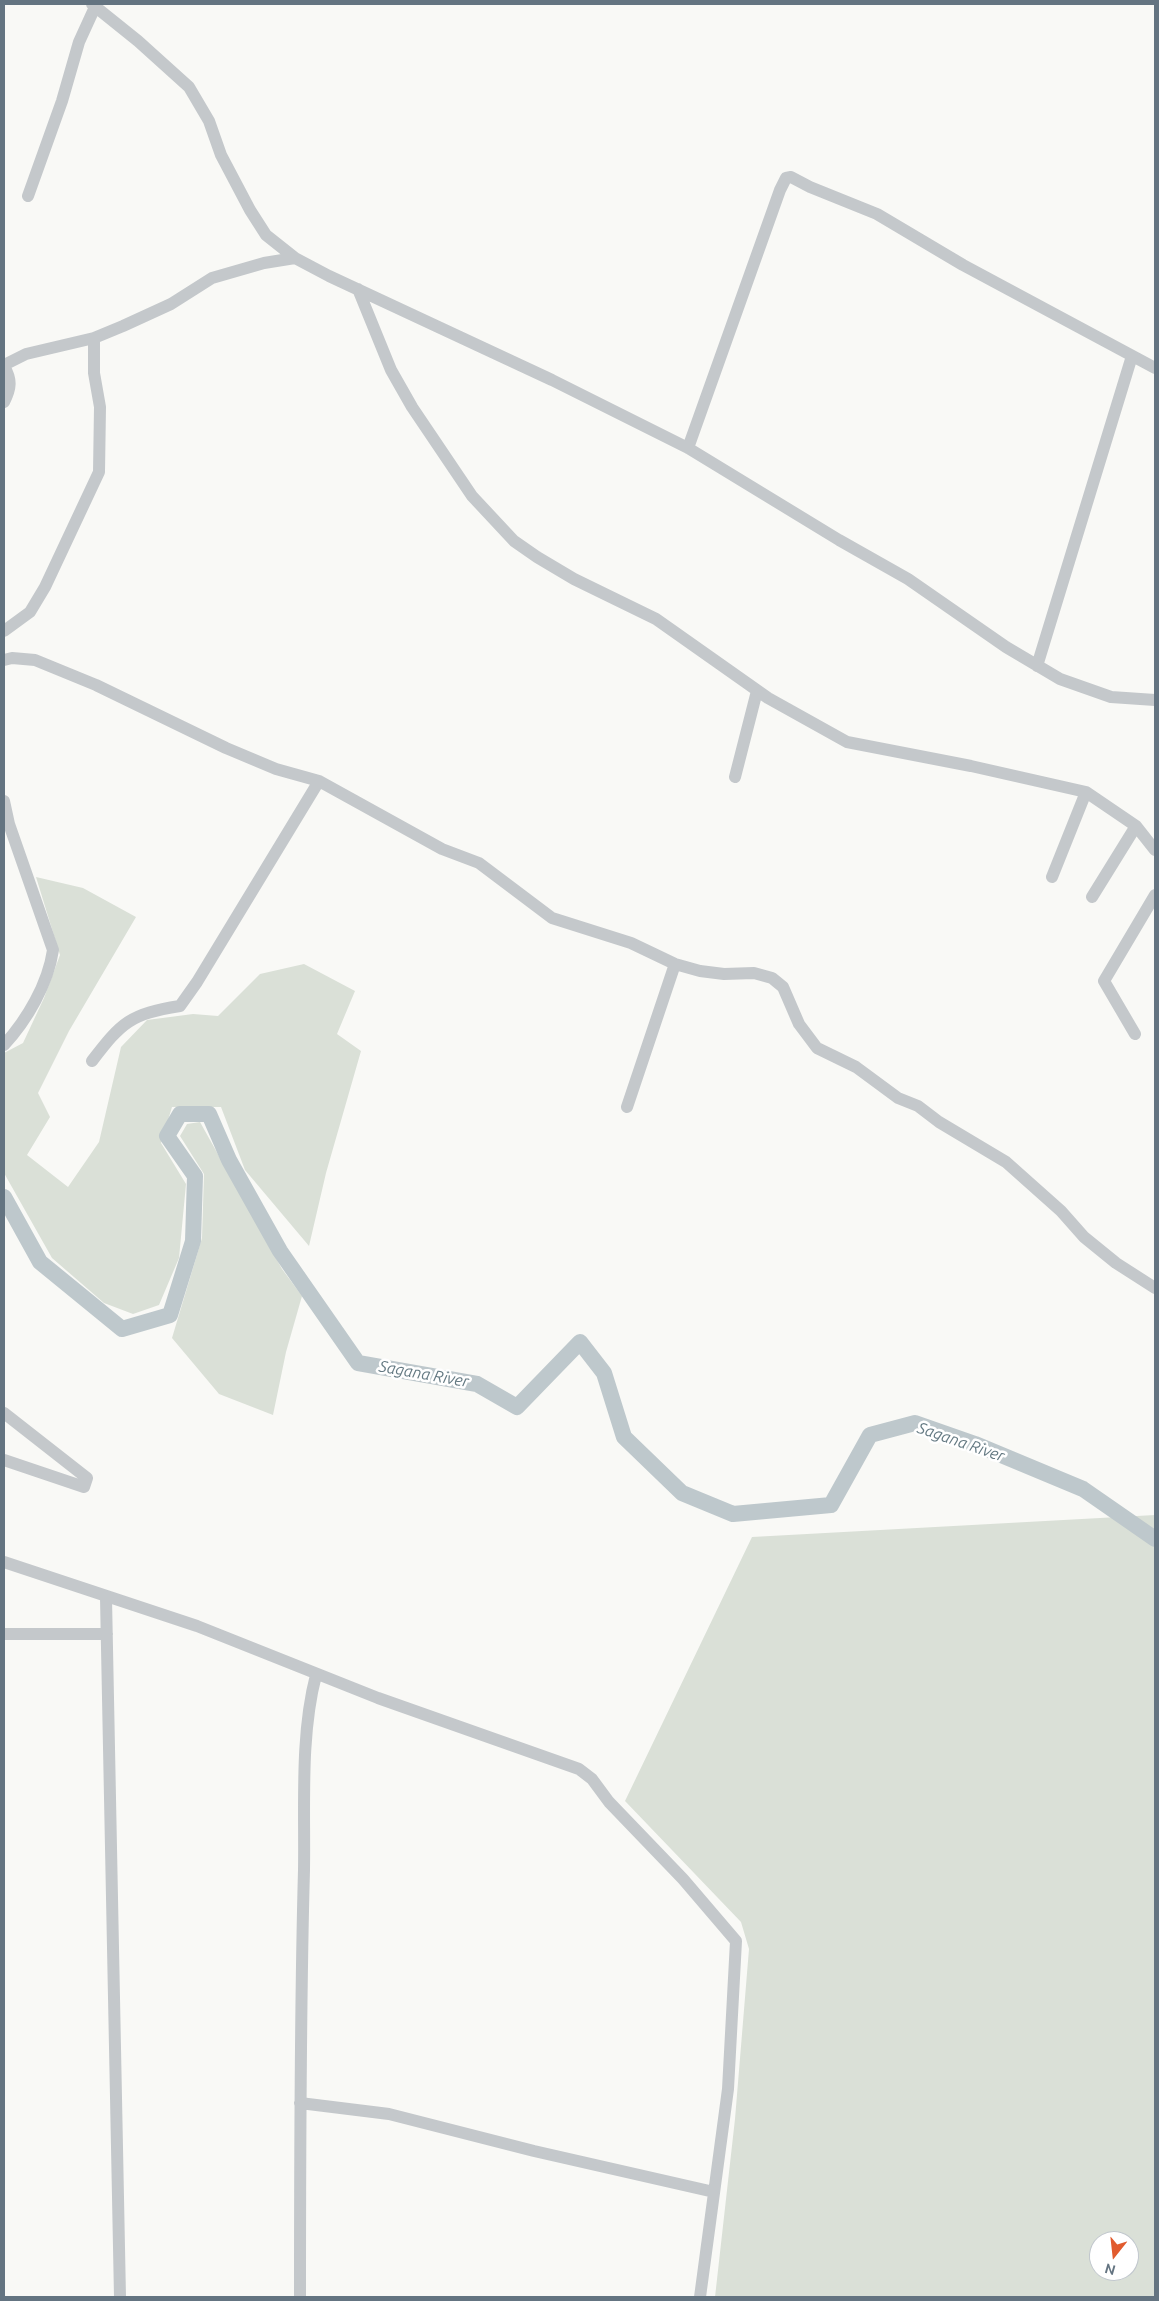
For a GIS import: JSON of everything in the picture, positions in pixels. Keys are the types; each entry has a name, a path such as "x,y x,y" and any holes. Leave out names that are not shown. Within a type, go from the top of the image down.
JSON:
{"street":[{"path":"28,196 62,101 79,42 93,5 138,41 189,87 209,121 221,155 250,210 266,235 295,258 609,408 688,448 839,540 908,579 1037,666 1060,679 1111,698 1155,700"},
{"path":"688,448 786,178 791,177 810,187 878,214 963,265 1155,368"},
{"path":"4,402 10,390 10,377 4,365 26,354 94,338 164,307 212,278 264,263 295,258"},
{"path":"358,289 391,370 412,407 472,496 495,523 514,541 574,579 656,619 756,690 847,742 971,766 1086,792 1136,826 1155,850"},
{"path":"4,631 30,612 45,587 98,472 100,407 94,373 94,338"},
{"path":"1037,666 1132,356"},
{"path":"4,660 12,658 35,660 96,685 226,748 276,769 319,781 442,849 478,863 552,918 631,943 675,964 700,971 724,974 754,973 772,978 783,987 800,1024 817,1048 856,1067 898,1098 918,1106 939,1122 1006,1162 1061,1210 1084,1237 1116,1263 1155,1288"},
{"path":"735,777 756,690"},
{"path":"92,1062 117,1029 135,1016 153,1010 180,1006 198,982 319,781"},
{"path":"1052,878 1086,792"},
{"path":"4,800 9,824 53,950 51,962 24,1020 4,1045"},
{"path":"1092,897 1136,826"},
{"path":"1136,1034 1104,981 1155,895"},
{"path":"627,1108 675,964"},
{"path":"4,1413 87,1478 84,1487 4,1460"},
{"path":"4,1562 106,1598 197,1626 316,1675 579,1768 592,1780 609,1802 660,1853 734,1936 737,1947 728,2089 700,2297"},
{"path":"106,1598 120,2297"},
{"path":"4,1634 107,1634"},
{"path":"300,2297 303,1797 308,1703 316,1675"},
{"path":"300,2103 389,2114 534,2152 714,2192"}],"shaded area":[{"path":"36,877 83,888 136,917 69,1031 38,1093 50,1117 27,1155 68,1187 99,1142 121,1047 147,1020 193,1014 218,1016 260,974 304,964 355,991 337,1034 361,1051 326,1173 309,1246 245,1170 221,1107 172,1107 161,1143 186,1184 179,1258 159,1305 133,1314 104,1303 52,1258 4,1173 4,1053 23,1043 44,998 60,955"},
{"path":"200,1122 282,1269 302,1296 286,1352 273,1415 219,1394 172,1338 202,1238 204,1174 180,1136 187,1124"},
{"path":"1155,1515 1155,2297 715,2297 735,2119 749,1949 741,1922 625,1801 752,1537"}],"waterway":[{"name":"Sagana River","path":"4,1197 40,1262 122,1329 170,1315 193,1241 195,1176 167,1136 180,1114 209,1114 229,1160 280,1251 358,1363 477,1384 517,1407 580,1342 604,1373 624,1437 682,1493 733,1514 831,1505 870,1435 915,1423 975,1444 1083,1489 1155,1539"}]}
